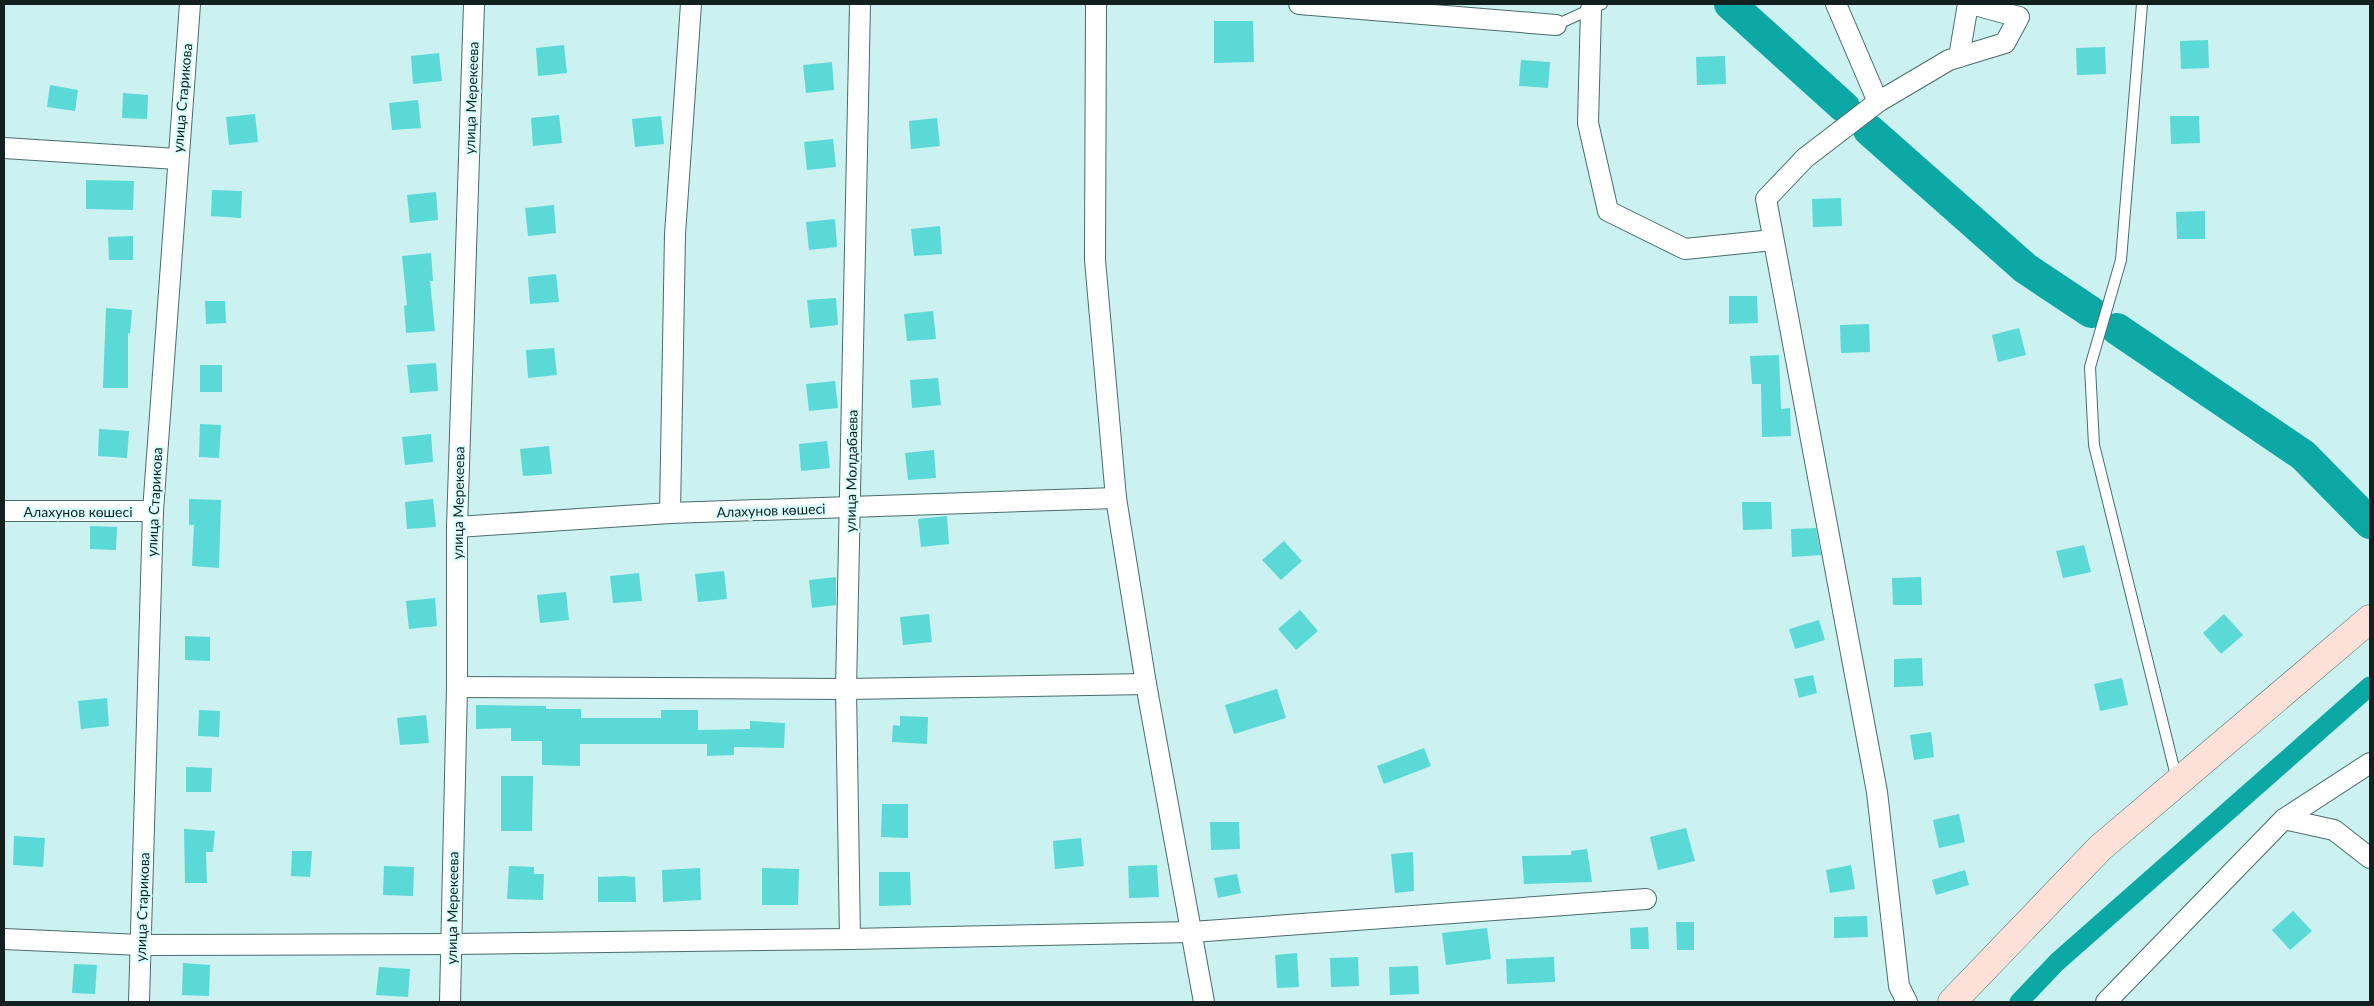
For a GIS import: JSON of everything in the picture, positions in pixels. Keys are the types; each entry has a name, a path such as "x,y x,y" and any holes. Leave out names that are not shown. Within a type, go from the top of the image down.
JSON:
{"street":[{"name":"улица Старикова","path":"139,1002 153,511 177,159 190,4"},
{"name":"улица Мерекеева","path":"450,1002 457,687 457,528 474,4"},
{"path":"670,513 675,234 691,4"},
{"name":"улица Молдабаева","path":"850,939 846,689 860,4"},
{"path":"1096,4 1095,260 1116,498 1146,684 1204,1002"},
{"path":"1299,4 1556,25"},
{"path":"1836,4 1878,102"},
{"path":"1907,1002 1899,986 1877,792 1766,200 1805,158 1878,102 1949,60 1959,57 2005,43 2019,17 1969,4 1959,57"},
{"path":"1597,6 1588,123 1608,211 1685,249 1773,240"},
{"path":"4,148 177,159"},
{"name":"Алахунов көшесі","path":"457,528 670,513 1116,498"},
{"name":"Алахунов көшесі","path":"4,511 153,511"},
{"path":"1952,1002 2100,848 2370,619"},
{"path":"457,687 846,689 1146,684"},
{"path":"2106,1002 2284,819 2370,763"},
{"path":"2284,819 2334,830 2370,858"},
{"path":"4,939 141,945 452,944 1192,932 1646,900"}],"lane":[{"path":"2142,4 2121,260 2090,367 2094,444 2178,783"},
{"path":"1556,25 1597,6"}],"building":[{"path":"1214,21 1253,21 1254,62 1214,63"},
{"path":"2208,40 2209,68 2181,69 2180,41"},
{"path":"564,45 567,73 538,76 536,48"},
{"path":"2105,47 2106,74 2077,75 2076,48"},
{"path":"439,53 442,81 413,84 411,56"},
{"path":"1725,56 1726,84 1697,85 1696,57"},
{"path":"1521,60 1550,62 1548,88 1519,86"},
{"path":"832,62 834,90 806,93 803,65"},
{"path":"50,85 78,90 75,111 47,107"},
{"path":"123,93 148,95 147,119 122,118"},
{"path":"418,100 421,128 392,130 389,103"},
{"path":"255,114 258,142 229,145 226,117"},
{"path":"559,115 562,143 533,146 531,118"},
{"path":"661,116 664,144 635,147 632,119"},
{"path":"2170,116 2199,116 2200,143 2171,144"},
{"path":"937,118 940,146 911,149 909,121"},
{"path":"833,139 836,167 807,170 804,142"},
{"path":"86,180 134,181 133,210 86,209"},
{"path":"212,190 242,191 241,218 211,216"},
{"path":"436,192 438,220 410,223 407,195"},
{"path":"1841,198 1842,226 1813,227 1812,199"},
{"path":"554,205 556,233 528,236 525,208"},
{"path":"2205,211 2205,239 2177,239 2176,212"},
{"path":"835,219 837,247 809,250 806,222"},
{"path":"940,226 942,254 914,256 911,229"},
{"path":"133,236 133,260 109,260 108,237"},
{"path":"431,253 433,281 430,281 435,331 406,333 404,306 407,305 402,256"},
{"path":"556,274 559,302 530,304 528,277"},
{"path":"1729,296 1757,296 1758,323 1729,324"},
{"path":"836,298 838,325 810,328 807,300"},
{"path":"205,301 225,301 226,323 206,324"},
{"path":"106,308 132,310 130,334 128,333 128,388 103,388"},
{"path":"933,311 936,339 907,341 904,314"},
{"path":"1869,324 1870,352 1841,353 1840,325"},
{"path":"2019,328 2026,355 1998,362 1992,335"},
{"path":"554,348 557,375 528,378 526,350"},
{"path":"1779,355 1781,409 1790,408 1791,436 1762,437 1761,384 1752,384 1750,356"},
{"path":"436,363 438,391 410,393 407,365"},
{"path":"200,365 222,365 222,392 200,392"},
{"path":"938,378 941,405 912,408 910,380"},
{"path":"835,381 838,408 809,411 806,384"},
{"path":"200,424 221,425 219,458 199,457"},
{"path":"99,429 129,431 127,458 98,456"},
{"path":"431,434 433,462 405,465 402,437"},
{"path":"827,441 830,468 801,471 799,444"},
{"path":"549,446 552,474 523,476 520,449"},
{"path":"934,450 936,478 908,480 905,453"},
{"path":"189,499 221,500 219,568 192,566 194,525 189,525"},
{"path":"433,499 436,527 407,529 405,502"},
{"path":"1742,502 1771,502 1772,529 1743,530"},
{"path":"947,516 949,544 921,547 918,519"},
{"path":"90,526 117,527 116,550 90,549"},
{"path":"1816,528 1821,555 1792,557 1791,529"},
{"path":"1284,541 1302,561 1281,580 1262,560"},
{"path":"2084,545 2091,572 2063,578 2056,551"},
{"path":"724,571 727,599 698,602 695,574"},
{"path":"639,573 642,601 613,603 610,576"},
{"path":"836,577 836,605 812,608 809,580"},
{"path":"1921,577 1922,605 1893,605 1892,578"},
{"path":"566,592 569,620 540,623 537,595"},
{"path":"435,598 437,626 409,629 406,601"},
{"path":"1300,610 1318,631 1296,650 1278,629"},
{"path":"929,614 932,642 903,645 900,617"},
{"path":"2224,614 2243,635 2221,654 2203,633"},
{"path":"1819,620 1825,640 1795,649 1789,629"},
{"path":"185,636 210,637 210,661 185,660"},
{"path":"1922,658 1923,686 1894,687 1894,659"},
{"path":"1813,675 1817,693 1799,698 1794,679"},
{"path":"2122,678 2128,705 2100,711 2094,684"},
{"path":"1277,689 1286,718 1234,734 1225,705"},
{"path":"107,698 109,726 81,729 78,701"},
{"path":"476,705 546,706 546,709 581,709 581,718 661,718 661,710 698,710 698,730 750,729 750,721 785,723 784,748 734,747 734,755 707,756 707,744 580,744 580,766 542,765 542,741 511,741 511,728 476,729"},
{"path":"199,710 220,711 219,737 198,736"},
{"path":"426,715 429,743 400,745 397,718"},
{"path":"900,716 928,717 927,744 892,742 893,725 900,726"},
{"path":"1931,732 1934,757 1914,760 1910,735"},
{"path":"1424,748 1431,766 1384,784 1377,766"},
{"path":"186,767 212,768 211,792 186,792"},
{"path":"501,776 533,776 532,831 501,831"},
{"path":"882,804 908,804 908,838 881,837"},
{"path":"1959,814 1965,842 1939,848 1933,820"},
{"path":"1210,822 1239,822 1240,849 1211,850"},
{"path":"1686,828 1695,861 1658,870 1650,837"},
{"path":"184,829 215,831 213,852 206,852 207,883 185,883"},
{"path":"14,836 45,838 43,867 13,865"},
{"path":"1081,838 1084,866 1055,869 1053,841"},
{"path":"1587,849 1592,882 1524,884 1522,856 1571,855 1571,851"},
{"path":"292,851 312,851 310,877 291,876"},
{"path":"1413,852 1414,891 1395,893 1391,854"},
{"path":"1157,865 1159,897 1129,898 1128,866"},
{"path":"1851,865 1855,889 1830,893 1826,870"},
{"path":"384,866 414,867 413,896 383,895"},
{"path":"509,866 534,867 534,874 544,874 543,900 507,899"},
{"path":"700,868 701,900 663,902 662,870"},
{"path":"762,868 799,869 798,905 762,905"},
{"path":"1965,870 1969,885 1936,895 1932,880"},
{"path":"879,872 910,872 911,905 879,906"},
{"path":"1237,874 1241,893 1218,898 1214,878"},
{"path":"598,877 635,877 636,902 598,902"},
{"path":"2293,911 2312,931 2290,950 2272,930"},
{"path":"1867,916 1868,937 1834,938 1834,917"},
{"path":"1676,922 1694,922 1694,950 1677,950"},
{"path":"1648,927 1649,949 1631,949 1630,928"},
{"path":"1487,928 1491,959 1446,965 1442,933"},
{"path":"1297,953 1299,987 1277,988 1275,955"},
{"path":"1358,957 1359,986 1331,987 1330,958"},
{"path":"1554,957 1555,982 1507,984 1506,959"},
{"path":"183,963 210,965 209,996 182,995"},
{"path":"74,964 97,965 95,994 72,993"},
{"path":"1418,966 1419,994 1390,995 1389,967"},
{"path":"379,967 410,969 408,997 376,995"}],"waterway":[{"path":"1730,4 1844,107"},
{"path":"1869,130 2025,268 2091,312"},
{"path":"2117,329 2303,455 2370,523"},
{"path":"2019,1002 2057,962 2370,686"}]}
